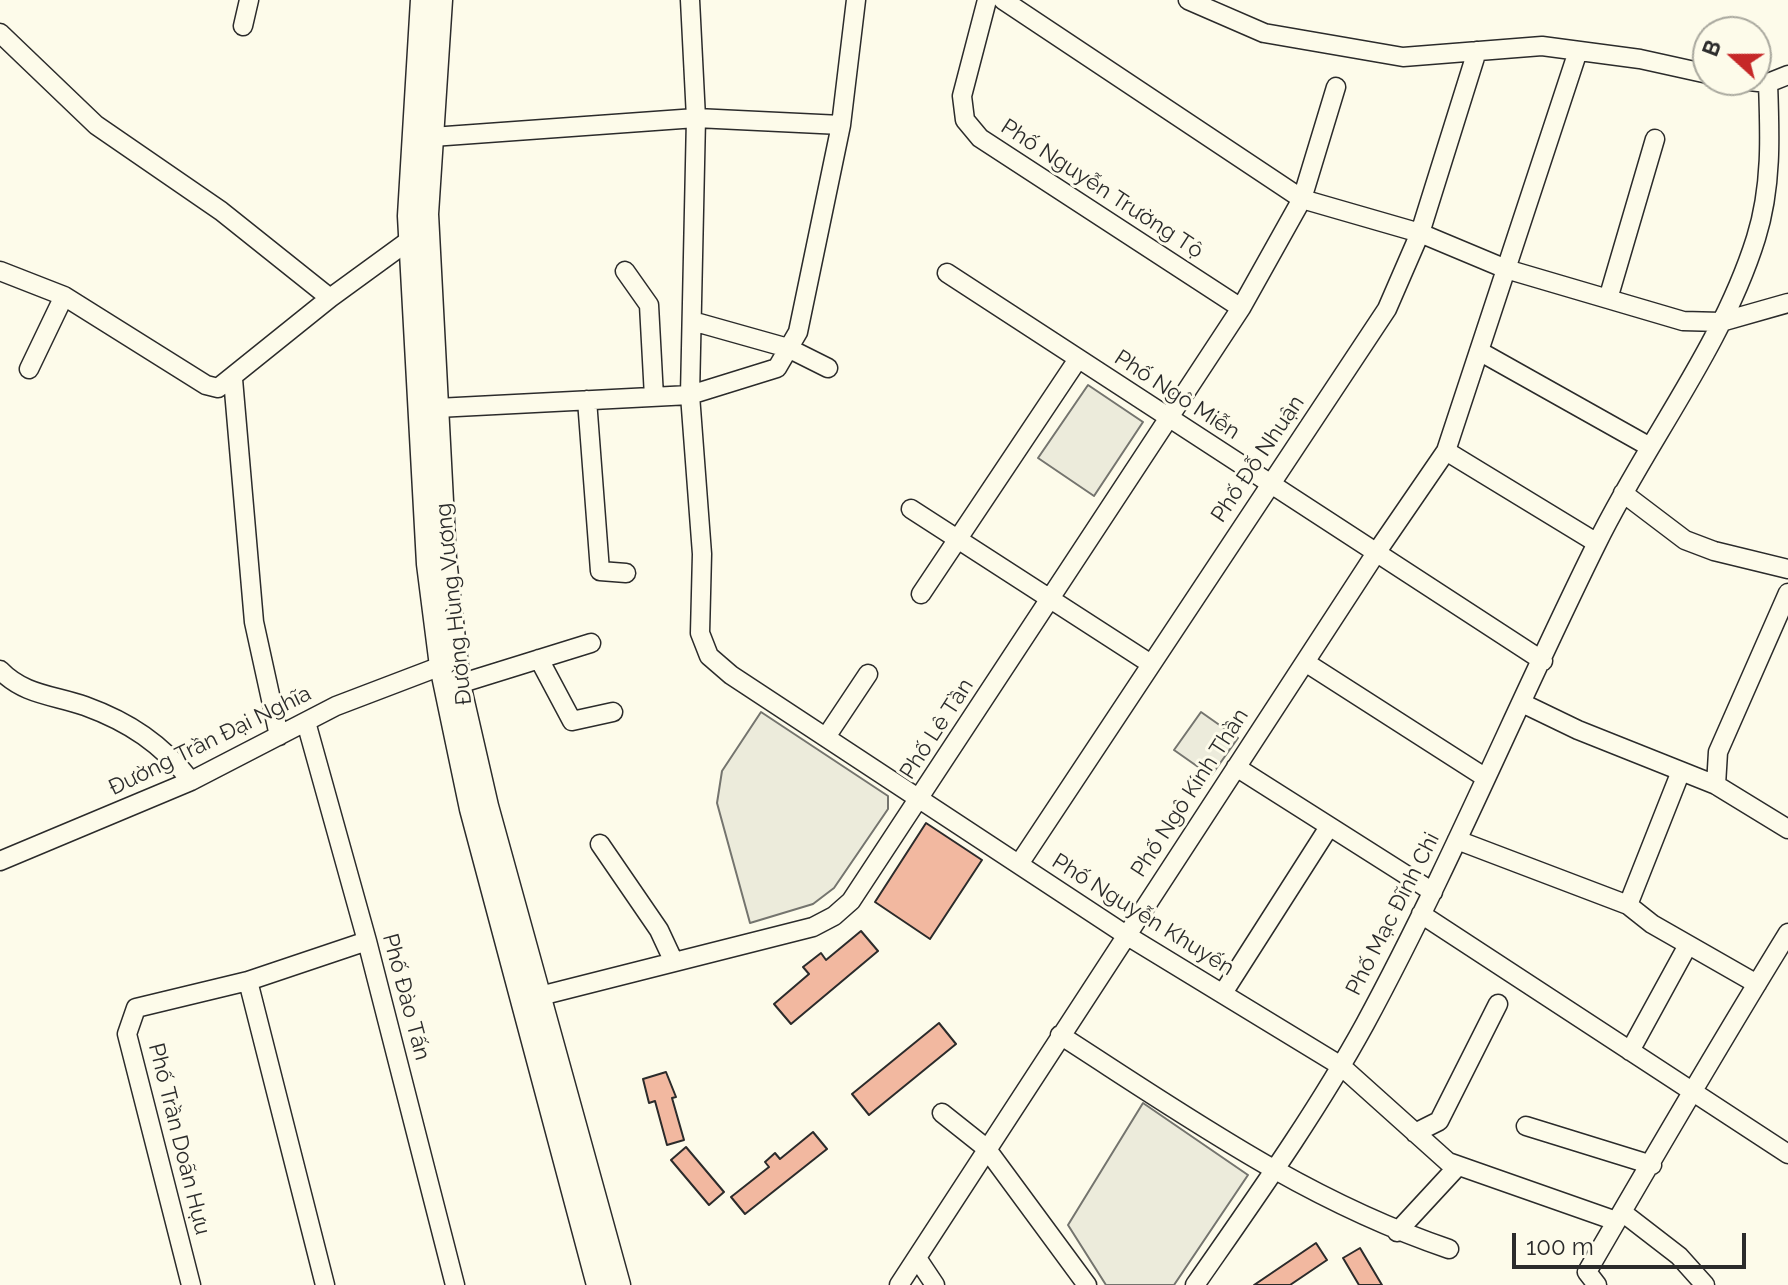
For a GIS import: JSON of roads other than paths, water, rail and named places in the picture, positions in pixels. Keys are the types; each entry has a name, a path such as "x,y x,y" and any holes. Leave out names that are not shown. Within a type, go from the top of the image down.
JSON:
{"main road":[{"name":"Đường Hùng Vương","path":"422,0 409,216 428,564 448,663 471,809 598,1285"},
{"name":"Đường Hùng Vương","path":"441,0 427,214 448,663 459,684 487,806 619,1285"}],"street":[{"path":"243,26 249,0"},
{"name":"Phố Nguyễn Khuyến","path":"690,0 696,118 690,395 702,554 700,633 709,656 1126,935 1341,1066 1448,1162 1619,1217 1679,1256 1705,1285"},
{"path":"437,408 690,395 777,368 798,332 841,125 856,0"},
{"name":"Phố Nguyễn Trường Tộ","path":"987,0 962,96 965,120 980,138 1241,308"},
{"path":"1003,0 1302,199 1420,233 1506,269 1683,321 1721,322 1788,303"},
{"path":"1188,0 1264,33 1403,57 1542,46 1640,59 1692,70"},
{"path":"0,33 96,125 221,211 330,298"},
{"name":"Phố Đỗ Nhuận","path":"1019,864 1387,309 1420,233 1477,51"},
{"name":"Phố Ngô Kính Thần","path":"899,1285 1376,553 1446,451 1578,51"},
{"name":"Phố Lê Tần","path":"540,996 813,927 834,916 851,901 1241,308 1302,199 1336,87"},
{"path":"1721,322 1757,237 1771,155 1769,96"},
{"path":"432,137 696,118 841,125"},
{"path":"1608,299 1655,139"},
{"path":"0,271 64,296 206,385 218,388 330,298 411,239"},
{"path":"625,271 649,305 654,397"},
{"name":"Phố Ngô Miễn","path":"947,273 1543,661"},
{"path":"29,369 64,296"},
{"path":"692,321 788,348 828,368"},
{"name":"Phố Mạc Đĩnh Chi","path":"1195,1285 1341,1066 1433,892 1597,543 1721,322"},
{"path":"1479,351 1650,447"},
{"path":"921,594 1078,359"},
{"path":"233,379 254,622 279,736"},
{"path":"587,400 600,571 626,573"},
{"path":"1446,451 1597,543"},
{"path":"1623,493 1685,540 1714,551 1788,569"},
{"path":"911,509 1151,664"},
{"path":"1716,785 1718,752 1788,593"},
{"path":"459,684 591,643"},
{"path":"539,659 572,721 613,712"},
{"path":"1305,662 1486,778"},
{"name":"Đường Trần Đại Nghĩa","path":"0,861 191,781 336,706 448,663"},
{"path":"0,670 31,692 86,706 143,733 175,761 191,781"},
{"path":"826,737 868,674"},
{"path":"1522,703 1578,730 1716,785 1788,829"},
{"name":"Phố Đào Tấn","path":"306,722 367,941 455,1285"},
{"path":"1236,767 1433,892"},
{"path":"1628,905 1681,771"},
{"path":"1223,993 1329,827"},
{"path":"1457,840 1628,905 1652,924 1757,984"},
{"path":"600,844 659,930 673,960"},
{"path":"1421,914 1788,1154"},
{"path":"1597,1285 1587,1272 1652,1165 1691,1091 1788,933"},
{"name":"Phố Trần Doãn Hựu","path":"191,1285 127,1034 136,1008 248,981 367,941"},
{"path":"1630,1051 1688,945"},
{"path":"248,981 325,1285"},
{"path":"1415,1133 1439,1121 1498,1004"},
{"path":"1060,1035 1272,1172 1397,1232 1449,1249"},
{"path":"942,1113 986,1148 1087,1285"},
{"path":"1526,1126 1652,1165"},
{"path":"1397,1232 1458,1166"},
{"path":"917,1258 935,1285"}]}
